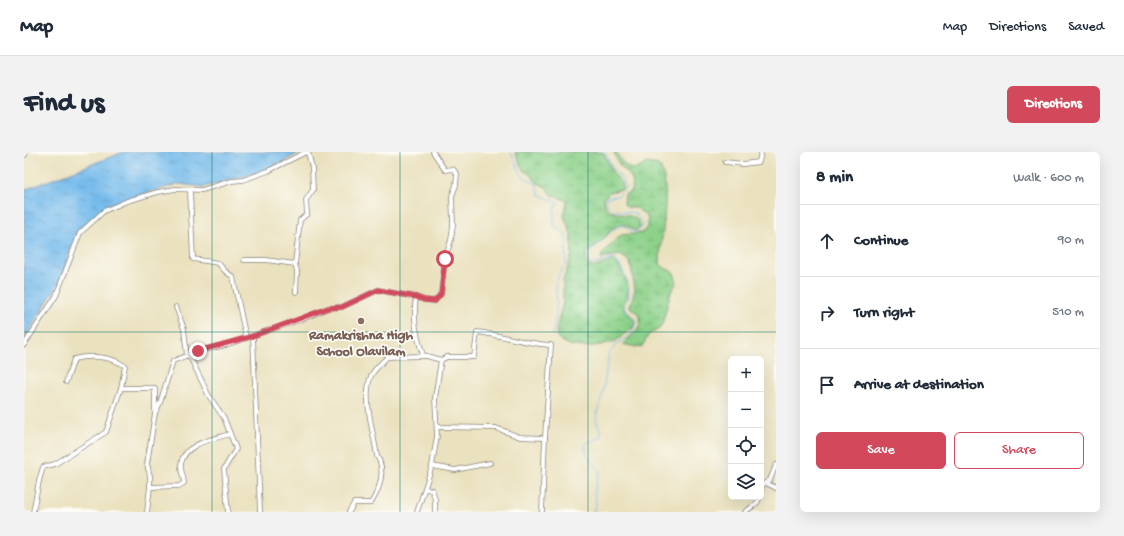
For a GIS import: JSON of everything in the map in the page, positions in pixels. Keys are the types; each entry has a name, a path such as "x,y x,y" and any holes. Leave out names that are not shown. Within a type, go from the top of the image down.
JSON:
{"street":[{"path":"24,345 56,296 80,233 99,214 127,201 158,192 175,189 202,190 232,181 243,180 268,171 307,152 312,168 313,190 306,200 307,214 300,220 295,264 297,271 296,292"},
{"path":"155,413 160,404 173,361 188,355 253,336 328,308 342,307 378,290 416,297 424,300 435,301 439,299 445,259 451,240 453,225 452,196 456,185 457,174 453,169 445,170 433,152"},
{"path":"725,162 743,164 759,162 761,152"},
{"path":"190,190 193,259 218,263 225,272 233,277 246,338"},
{"path":"244,260 266,260 295,264"},
{"path":"416,297 414,314 415,329 417,338 425,356"},
{"path":"176,308 184,328 188,355 209,396 224,418 236,449 224,469 228,512"},
{"path":"417,512 432,466 438,426 434,412 435,398 441,360 447,356 474,357 477,332 537,344 551,344 542,512"},
{"path":"253,336 260,512"},
{"path":"349,512 354,503 371,503 376,496 381,478 381,462 377,456 368,403 369,382 372,374 387,357 425,356 441,360"},
{"path":"33,512 43,467 56,464 106,432 121,388 125,366 100,358 74,359 66,382"},
{"path":"121,388 155,388 155,413 146,464 150,476 147,512"},
{"path":"438,426 496,428 520,437 545,438"},
{"path":"150,487 179,486 184,483 180,466 183,457 199,443 230,434"},
{"path":"432,466 455,470 490,464"},
{"path":"776,465 770,480 766,483 776,488"},
{"path":"425,489 432,490 435,499 435,512"},
{"path":"746,512 759,500"}],"green space":[{"path":"515,152 603,152 613,173 622,183 623,189 610,192 604,198 605,205 609,210 633,217 638,221 640,227 635,231 626,225 617,225 603,240 587,252 586,258 586,262 589,266 595,267 614,260 621,269 628,286 627,297 623,306 625,311 633,318 635,323 632,329 616,341 584,347 569,345 557,338 556,330 563,302 563,281 572,255 571,234 564,216 567,202 566,200 552,195 545,186 537,183 532,176 522,169"},
{"path":"614,152 616,152 631,169 639,168 647,163 658,165 663,174 665,187 660,260 662,266 674,273 677,282 671,292 662,324 659,329 649,334 641,348 623,344 636,332 640,325 638,313 630,307 635,289 630,262 621,255 601,258 603,252 621,235 642,233 647,227 648,218 637,208 627,207 624,204 625,194 631,192 632,179 618,163"}],"water":[{"path":"124,152 301,152 268,170 204,187 178,184 108,205 77,232 59,283 24,339 24,190"}],"waterway":[{"path":"511,152 522,176 536,184 540,195 559,203 554,209 554,226 566,235 566,265 559,275 556,283 557,307 553,335"},
{"path":"593,512 596,504 594,491 600,470 587,455 585,447 586,443 601,437 601,429 597,424 596,417 603,392 609,353 618,343 631,334 637,321 624,308 625,301 629,298 629,287 624,272 618,263 614,259 590,265 587,255 615,228 623,225 631,231 638,232 643,225 635,213 612,210 607,205 607,197 618,196 626,188 622,179 613,169 605,152"}],"place":[{"name":"Ramakrishna High School Olavilam","path":"361,321"}],"route":[{"path":"198,351 226,345 305,318 328,308 342,307 378,290 435,301 439,299 441,294 445,259"}]}
